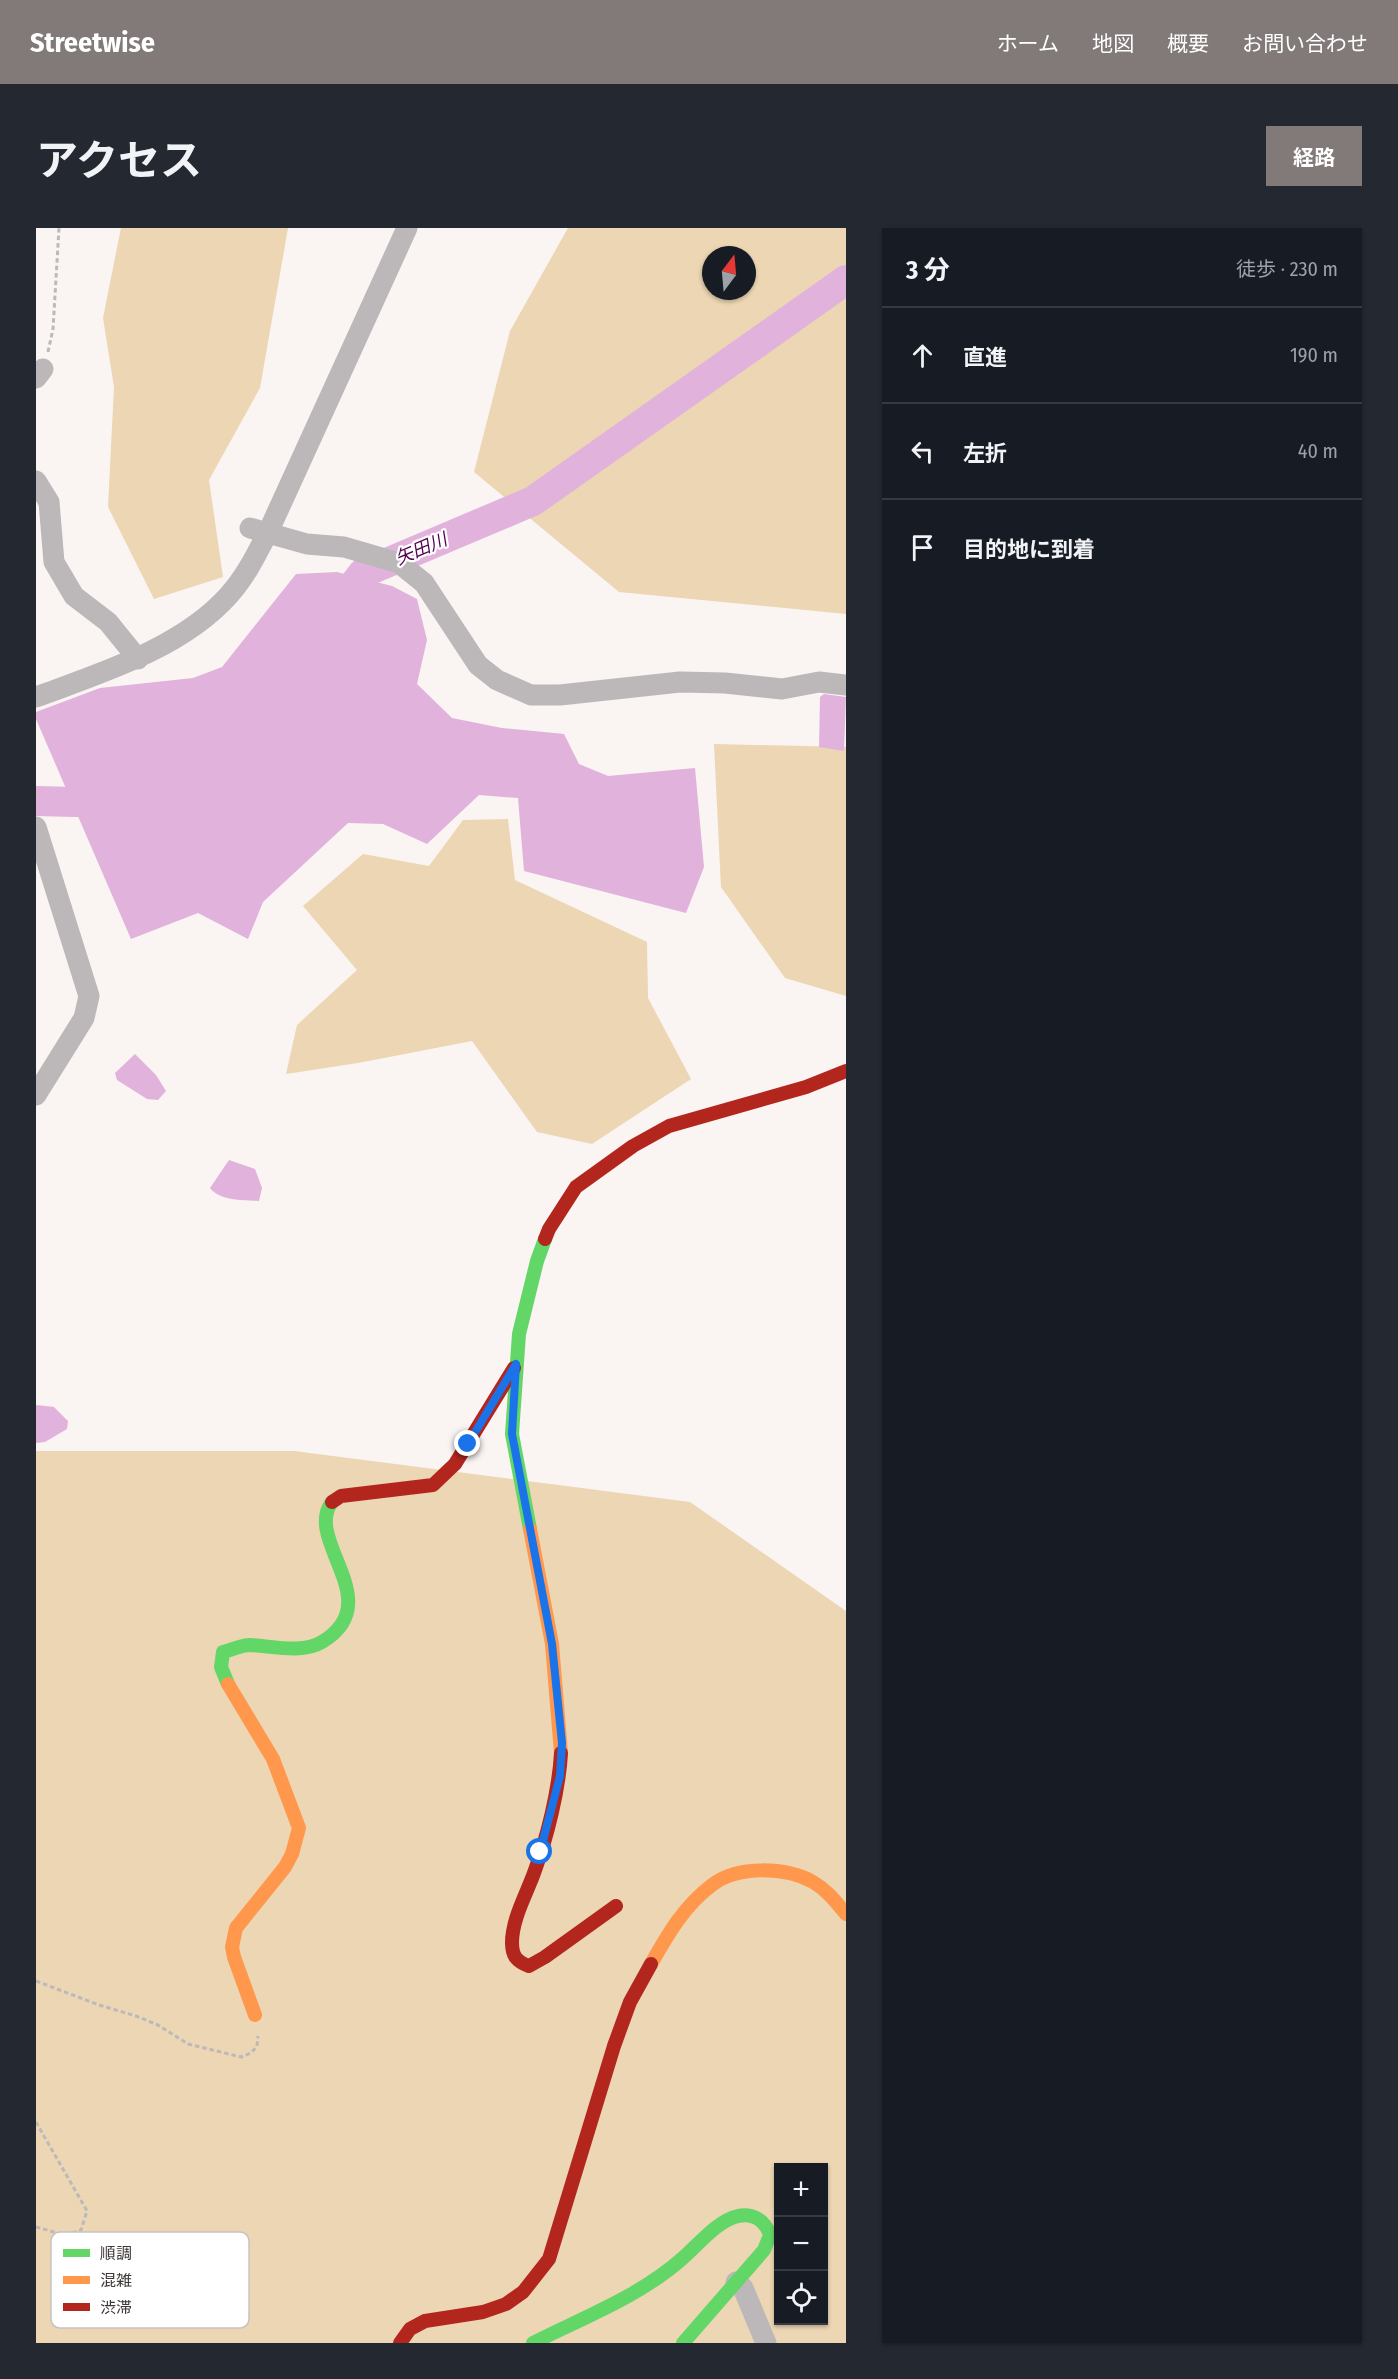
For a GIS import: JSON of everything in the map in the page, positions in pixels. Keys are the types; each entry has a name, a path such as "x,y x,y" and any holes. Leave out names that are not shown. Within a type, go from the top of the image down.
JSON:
{"street":[{"path":"36,697 138,659 205,617 230,594 252,564 259,531 407,228"},
{"path":"36,481 49,502 54,562 74,596 108,622 138,659"},
{"path":"259,531 306,544 344,547 399,563 424,583 478,665 497,681 531,695 560,695 680,682 724,682 782,689 819,682 846,685"},
{"path":"36,826 89,996 84,1018 36,1095"},
{"path":"616,1906 529,1966 520,1963 514,1956 513,1929 535,1871 560,1776 562,1743 552,1644 512,1434 519,1334 537,1261 549,1229 576,1187 633,1146 669,1126 806,1087 846,1071"},
{"path":"255,2014 234,1957 232,1947 236,1928 285,1867 292,1854 300,1828 273,1759 229,1684 221,1666 223,1652 247,1645 274,1648 315,1646 335,1634 348,1611 348,1593 327,1530 330,1503 341,1496 433,1485 455,1464 516,1364"},
{"path":"400,2343 410,2329 425,2321 483,2312 506,2304 523,2292 549,2259 614,2046 630,2002 674,1923 693,1901 714,1883 743,1872 770,1871 794,1875 813,1882 832,1896 846,1914"},
{"path":"533,2343 648,2283 671,2268 728,2220 753,2215 764,2222 768,2229 768,2243 683,2343"},
{"path":"736,2282 743,2288 766,2343"}],"path":[{"path":"40,373 53,329 59,228"},
{"path":"36,1981 158,2025 188,2044 241,2057 251,2053 256,2046 258,2039 255,2014"},
{"path":"36,2122 87,2211 81,2230 75,2232"},
{"path":"36,2227 54,2232"}],"shaded area":[{"path":"121,228 288,228 260,388 209,480 223,577 154,599 108,507 114,387 103,318"},
{"path":"568,228 846,228 846,614 619,592 474,472 510,331"},
{"path":"337,572 392,586 417,599 427,640 417,684 452,718 502,728 564,734 579,764 608,776 695,768 704,867 686,913 524,871 518,798 479,795 427,844 383,824 348,823 263,902 248,939 198,913 131,939 36,719 36,712 100,688 193,678 222,667 296,574"},
{"path":"824,694 846,697 844,751 819,747 820,697"},
{"path":"714,744 846,747 846,996 785,978 721,887"},
{"path":"508,819 515,880 647,942 648,998 691,1079 592,1144 537,1132 472,1041 286,1074 297,1025 357,970 303,906 363,854 429,866 463,820"},
{"path":"135,1054 156,1075 166,1091 158,1100 147,1099 117,1080 115,1073"},
{"path":"229,1160 255,1169 262,1188 259,1201 226,1198 210,1188"},
{"path":"36,1405 54,1407 68,1421 67,1429 45,1442 36,1443"},
{"path":"36,1451 294,1451 690,1502 846,1611 846,2343 36,2343"}],"waterway":[{"name":"矢田川","path":"336,608 363,573 533,501 846,280"},
{"name":"矢田川","path":"36,801 113,803"}],"traffic: fast":[{"path":"530,1529 512,1434 519,1334 537,1261 545,1239"},
{"path":"228,1684 221,1667 223,1652 250,1645 305,1648 322,1642 340,1626 348,1609 347,1590 328,1534 326,1517 332,1502"},
{"path":"533,2343 612,2305 649,2283 684,2257 709,2233 730,2219 744,2215 758,2219 770,2235 764,2250 683,2343"}],"traffic: slow":[{"path":"530,1529 552,1644 561,1753"},
{"path":"228,1684 273,1759 299,1828 292,1854 285,1867 236,1928 232,1947 234,1957 255,2015"},
{"path":"651,1964 670,1931 693,1902 712,1885 735,1874 762,1870 802,1877 823,1889 846,1914"}],"traffic: jam":[{"path":"545,1239 576,1187 633,1146 669,1126 806,1087 846,1071"},
{"path":"332,1502 341,1496 433,1485 455,1464 514,1368"},
{"path":"561,1753 558,1782 548,1829 514,1925 512,1943 514,1955 521,1963 529,1966 616,1906"},
{"path":"400,2343 410,2329 425,2321 483,2312 506,2304 523,2292 549,2259 614,2046 630,2002 651,1964"}],"route":[{"path":"468,1444 516,1364 512,1434 552,1644 562,1743 560,1776 540,1852"}]}
